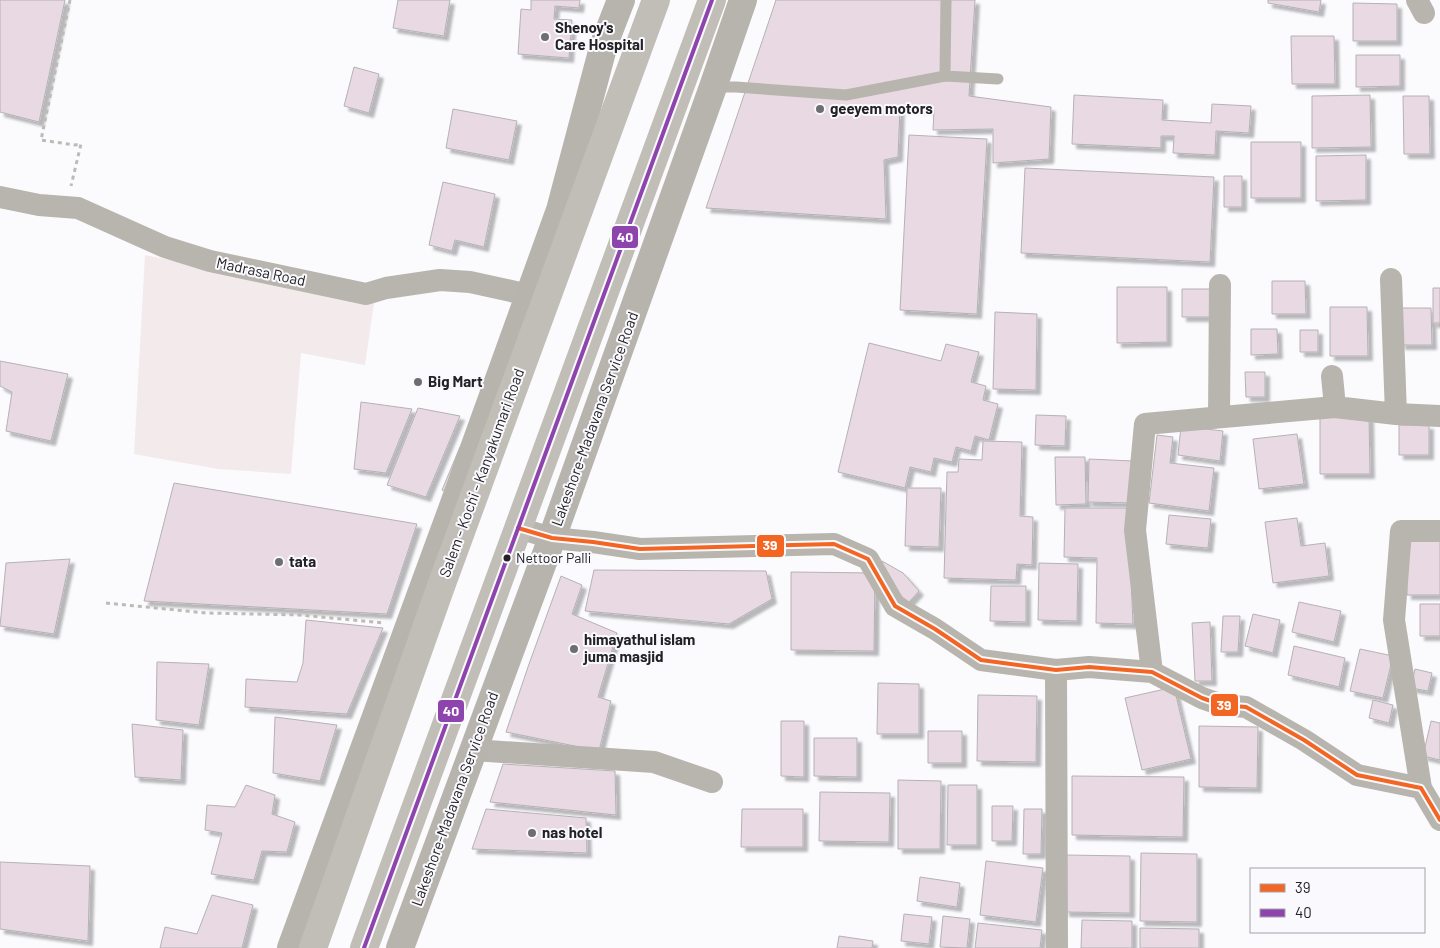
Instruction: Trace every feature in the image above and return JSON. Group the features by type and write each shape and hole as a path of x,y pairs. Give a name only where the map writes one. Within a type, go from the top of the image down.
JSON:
{"highway":[{"name":"Salem - Kochi - Kanyakumari Road","path":"313,948 444,579 656,0"},
{"path":"364,948 712,0"}],"street":[{"path":"291,948 560,210 604,44 621,0"},
{"name":"Lakeshore-Madavana Service Road","path":"400,948 552,538 743,0"},
{"name":"Madrasa Road","path":"0,197 78,208 165,247 210,261 366,294 386,288 440,280 470,282 529,295"},
{"path":"1391,279 1396,414"},
{"path":"1219,417 1220,285"},
{"path":"1332,376 1335,407"},
{"path":"1152,672 1135,530 1145,424 1335,407 1396,414 1440,416"},
{"path":"518,528 552,538 640,549 834,544 868,559 895,606 935,629 981,660 1056,670 1089,667 1152,672 1202,698 1222,705 1246,707 1304,740 1357,775 1421,788"},
{"path":"1440,531 1400,530 1394,620 1421,788 1440,820"},
{"path":"1056,670 1058,948"},
{"path":"473,750 654,762 712,782"}],"lane":[{"path":"945,76 946,0"},
{"path":"713,87 846,95 945,76 998,79"}],"path":[{"path":"63,207 72,182 81,144 74,146 41,140 70,0"},
{"path":"106,603 206,613 300,615 354,619 409,626"}],"shaded area":[{"path":"145,255 374,303 365,365 301,353 291,474 218,469 134,454"}],"building":[{"path":"0,0 65,0 39,122 0,112"},
{"path":"398,0 450,0 444,36 393,28"},
{"name":"Shenoy's Care Hospital","path":"531,0 580,0 579,8 555,6 554,19 572,20 569,58 518,54 521,9 531,10"},
{"name":"geeyem motors","path":"776,0 975,0 969,96 1051,107 1049,159 993,163 993,129 933,130 934,110 900,108 898,157 884,160 886,219 706,208"},
{"path":"1268,0 1321,0 1319,12 1268,3"},
{"path":"1353,3 1397,4 1397,41 1353,41"},
{"path":"1291,36 1334,36 1335,84 1292,84"},
{"path":"1356,55 1400,55 1400,86 1356,87"},
{"path":"354,67 379,74 369,113 344,106"},
{"path":"1074,95 1163,100 1162,120 1211,123 1212,104 1251,106 1249,133 1216,131 1215,155 1173,153 1174,136 1161,136 1161,148 1072,144"},
{"path":"1370,95 1371,147 1312,148 1312,96"},
{"path":"1403,96 1429,96 1430,154 1404,154"},
{"path":"453,109 517,121 509,160 446,148"},
{"path":"909,135 987,139 977,314 900,310"},
{"path":"1251,142 1301,142 1301,198 1251,198"},
{"path":"1366,155 1366,200 1316,201 1316,156"},
{"path":"1025,168 1214,177 1210,262 1021,253"},
{"path":"1224,176 1242,176 1242,207 1224,207"},
{"path":"443,182 495,194 484,247 455,240 452,251 429,245"},
{"path":"1272,281 1305,281 1306,314 1272,314"},
{"path":"1117,287 1167,287 1167,342 1117,343"},
{"path":"1433,288 1440,288 1440,323 1433,323"},
{"path":"1182,289 1210,289 1211,317 1182,317"},
{"path":"1330,307 1367,307 1368,356 1330,356"},
{"path":"1401,308 1431,308 1432,345 1401,345"},
{"path":"995,312 1037,314 1036,390 993,389"},
{"path":"1251,329 1277,329 1278,354 1251,355"},
{"path":"1300,330 1318,330 1318,352 1300,352"},
{"path":"869,343 941,361 946,344 979,352 971,382 986,386 983,400 998,404 989,440 975,436 971,451 956,447 952,462 934,458 931,472 910,467 905,488 838,472"},
{"path":"0,361 68,374 51,441 6,431 12,392 0,386"},
{"path":"1245,372 1265,372 1265,397 1246,397"},
{"path":"361,402 412,409 386,473 354,469"},
{"path":"418,408 460,416 426,497 387,485"},
{"path":"1036,415 1066,416 1065,446 1035,445"},
{"path":"1320,417 1369,417 1370,474 1320,474"},
{"path":"1399,425 1429,425 1429,455 1399,455"},
{"path":"1181,426 1223,431 1220,461 1178,455"},
{"path":"1297,434 1304,484 1259,489 1253,439"},
{"path":"1157,435 1173,437 1170,463 1214,468 1209,511 1149,503"},
{"path":"983,441 1022,442 1020,516 1033,517 1032,565 1017,564 1016,580 944,578 947,472 958,472 959,459 982,460"},
{"path":"460,447 449,493 442,490"},
{"path":"1055,457 1085,457 1086,504 1056,505"},
{"path":"1089,459 1133,461 1132,503 1088,502"},
{"name":"tata","path":"174,483 417,524 387,614 144,601"},
{"path":"907,488 941,488 939,547 905,546"},
{"path":"1065,508 1128,508 1133,624 1096,623 1097,558 1064,557"},
{"path":"1169,515 1211,519 1208,548 1166,544"},
{"path":"1297,518 1301,546 1325,543 1329,576 1273,583 1265,522"},
{"path":"1406,540 1440,540 1440,595 1407,595"},
{"path":"70,559 54,634 0,626 6,563"},
{"path":"882,561 903,573 919,591 909,602 885,584"},
{"path":"1039,563 1078,564 1077,621 1038,620"},
{"path":"594,570 766,571 772,599 729,624 585,611"},
{"path":"791,572 875,573 874,651 791,650"},
{"name":"himayathul islam juma masjid","path":"561,576 582,585 572,614 617,633 598,697 611,701 599,751 506,732"},
{"path":"991,586 1026,586 1026,622 990,621"},
{"path":"1299,602 1341,611 1334,642 1292,632"},
{"path":"1420,604 1440,604 1440,636 1420,636"},
{"path":"1253,614 1280,620 1273,653 1245,646"},
{"path":"1223,616 1240,616 1238,652 1221,652"},
{"path":"306,620 383,628 347,714 245,707 246,679 297,682 303,663"},
{"path":"1210,622 1212,681 1195,681 1192,623"},
{"path":"1294,646 1345,658 1339,687 1288,675"},
{"path":"1360,649 1393,656 1383,698 1350,691"},
{"path":"157,662 209,664 199,725 156,720"},
{"path":"1415,669 1432,673 1428,691 1411,688"},
{"path":"878,683 919,684 919,734 877,734"},
{"path":"1174,687 1191,759 1142,770 1125,698"},
{"path":"978,695 1037,696 1036,762 977,761"},
{"path":"1373,700 1393,705 1389,723 1369,718"},
{"path":"275,717 337,725 320,781 273,773"},
{"path":"781,721 804,721 804,777 781,776"},
{"path":"1431,721 1440,723 1440,760 1423,756"},
{"path":"132,724 183,730 181,780 135,777"},
{"path":"1199,726 1258,727 1257,788 1199,787"},
{"path":"928,731 962,731 962,763 928,763"},
{"path":"814,738 857,738 857,777 814,776"},
{"path":"503,764 615,771 616,815 490,802"},
{"path":"1072,776 1184,777 1183,837 1072,835"},
{"path":"898,780 941,781 940,849 898,849"},
{"path":"246,785 275,795 272,814 295,822 287,852 262,851 254,880 211,874 222,833 205,830 207,805 235,807"},
{"path":"948,785 977,785 977,845 947,845"},
{"path":"820,792 890,793 889,842 819,841"},
{"path":"992,806 1013,806 1012,841 992,841"},
{"name":"nas hotel","path":"486,809 586,818 587,853 472,849"},
{"path":"742,809 803,809 803,847 741,847"},
{"path":"1024,809 1042,809 1041,854 1023,854"},
{"path":"1141,853 1197,854 1197,922 1140,921"},
{"path":"1065,855 1130,856 1130,913 1065,912"},
{"path":"986,861 1043,868 1036,922 980,915"},
{"path":"0,862 90,866 88,941 0,929"},
{"path":"920,877 960,883 957,907 917,901"},
{"path":"212,895 253,905 242,948 160,948 165,927 197,934"},
{"path":"904,914 932,917 929,944 901,941"},
{"path":"943,916 970,919 967,948 940,947"},
{"path":"1082,920 1132,921 1132,948 1081,948"},
{"path":"978,923 1042,930 1040,948 975,948"},
{"path":"1140,928 1199,929 1199,948 1140,948"},
{"path":"839,936 873,941 872,948 837,948"}],"transit line":[{"name":"40","path":"364,948 712,0"},
{"name":"39","path":"518,528 552,538 640,549 834,544 868,559 895,606 935,629 981,660 1056,670 1089,667 1152,672 1202,698 1222,705 1246,707 1304,740 1357,775 1421,788 1440,820"}],"place":[{"name":"Shenoy's Care Hospital","path":"545,37"},
{"name":"geeyem motors","path":"820,109"},
{"name":"Big Mart","path":"418,382"},
{"name":"Nettoor Palli","path":"507,558"},
{"name":"tata","path":"279,562"},
{"name":"himayathul islam juma masjid","path":"574,649"},
{"name":"nas hotel","path":"532,833"}]}
